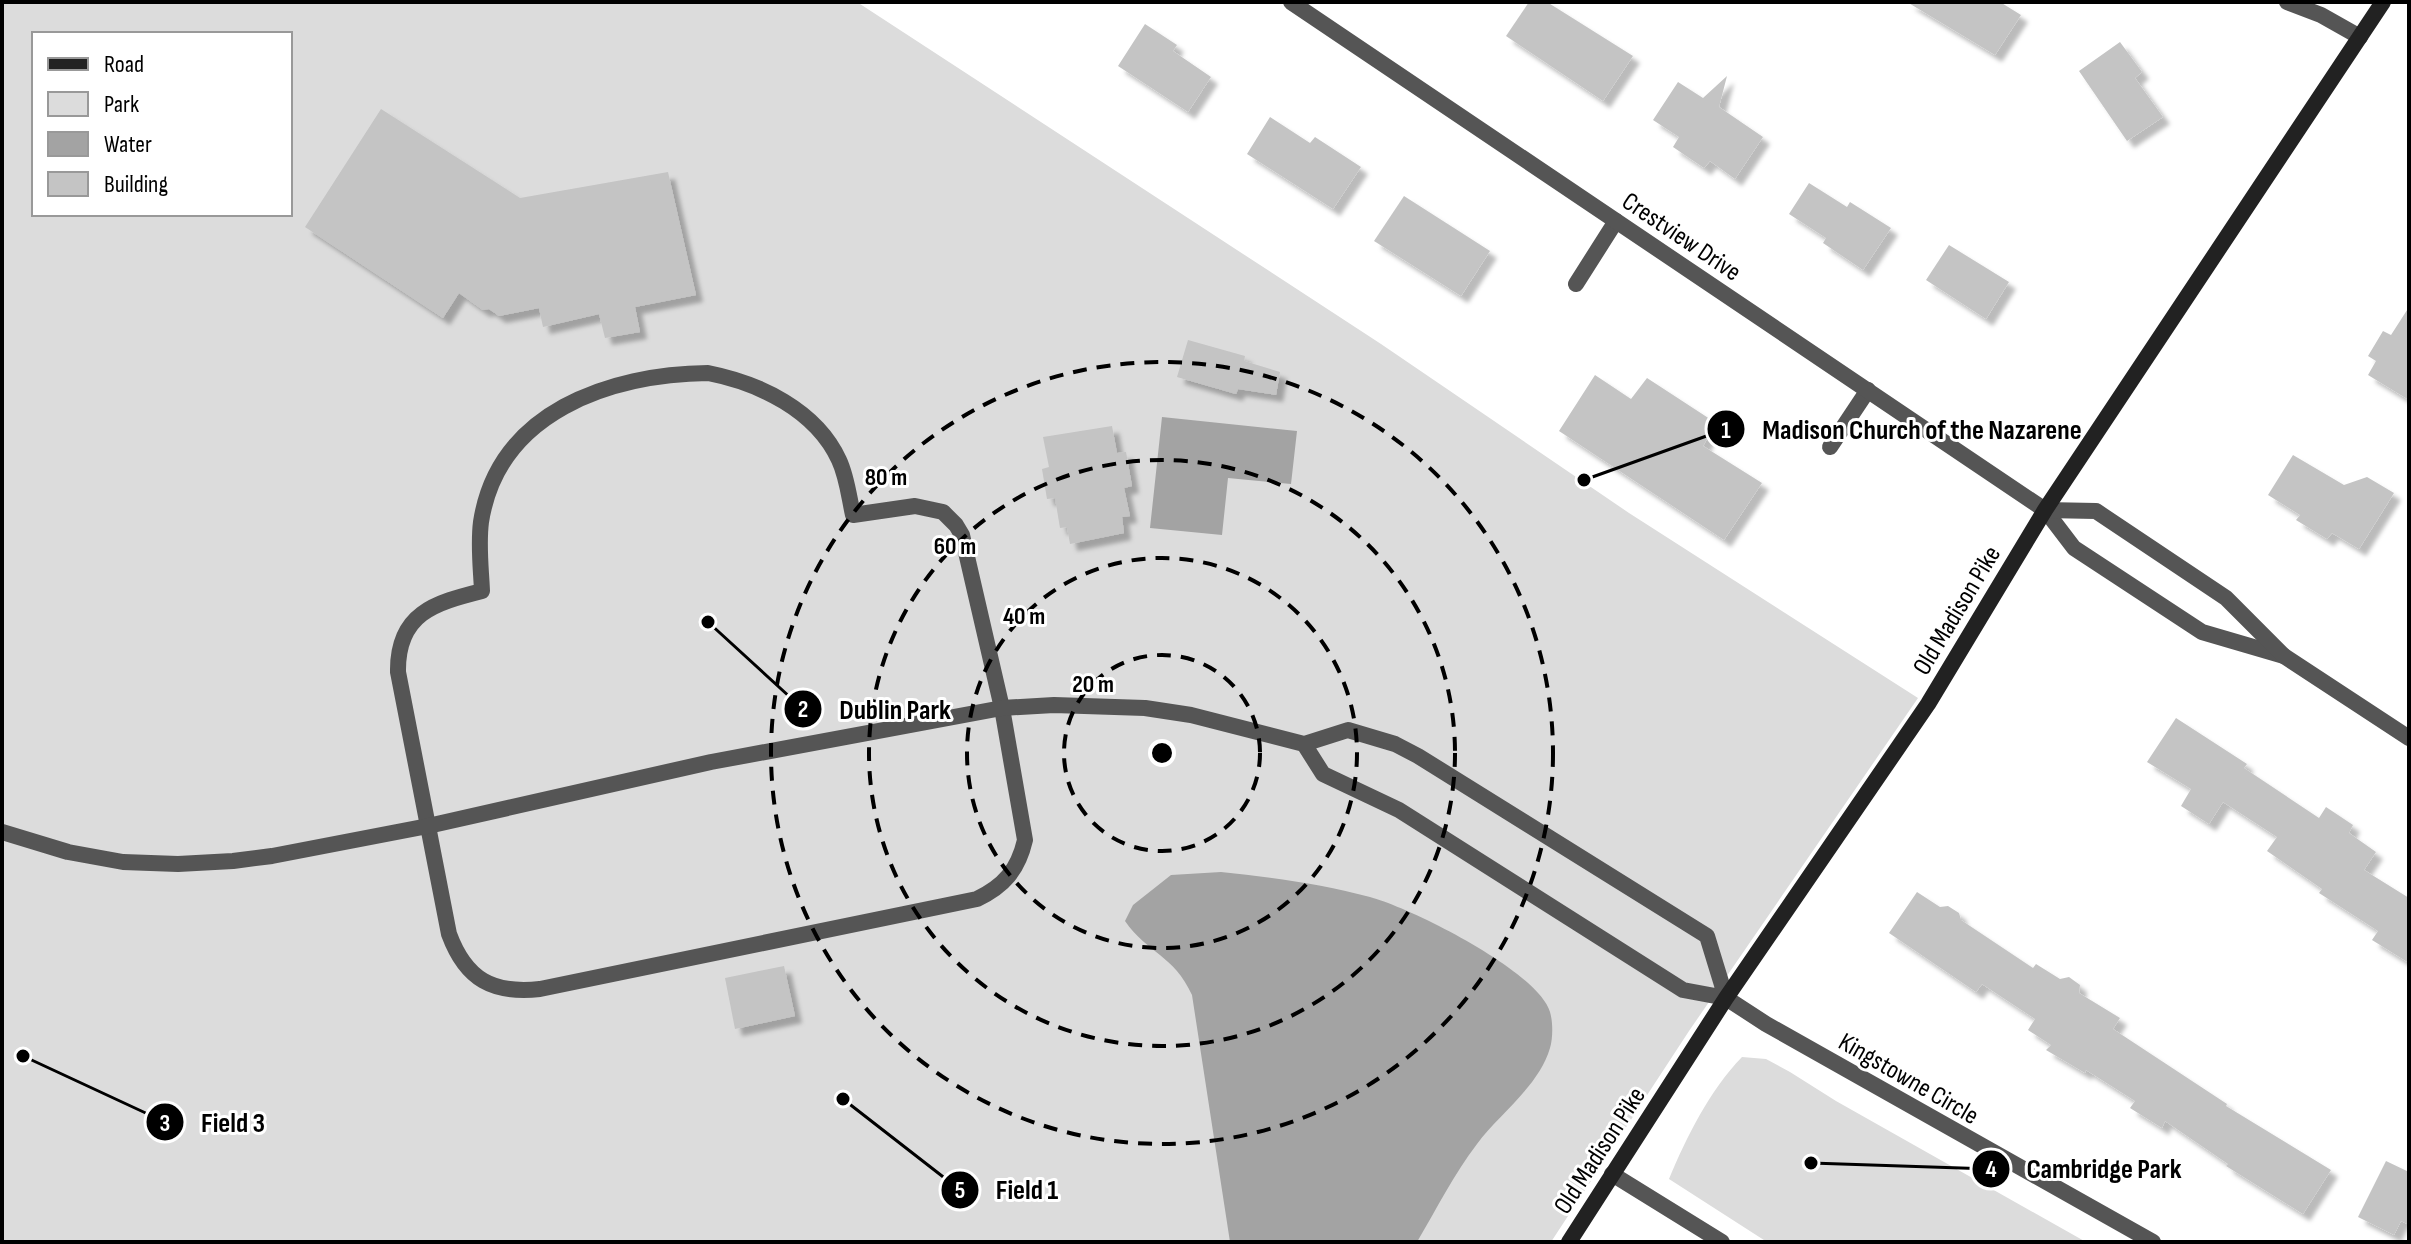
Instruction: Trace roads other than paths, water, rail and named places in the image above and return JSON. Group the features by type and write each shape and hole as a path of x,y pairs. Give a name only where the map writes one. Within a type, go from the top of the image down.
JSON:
{"main road":[{"name":"Old Madison Pike","path":"1569,1242 1726,998 1928,704 2045,510 2383,2"}],"street":[{"name":"Crestview Drive","path":"1291,2 2045,510 2074,548 2202,632 2284,656"},
{"path":"2287,2 2321,15 2360,37"},
{"path":"1576,284 1616,221"},
{"path":"708,373 729,377 767,392 787,403 817,428 839,459 853,515 915,506 943,512 950,518 968,550 1002,708 1025,840 1012,873 1002,884 977,899 540,989 502,989 489,985 466,968 454,947 398,672 398,658 407,633 430,606 482,591 479,543 483,511 496,476 514,447 544,419 595,391 664,374 708,373"},
{"path":"1830,447 1868,390"},
{"name":"Crestview Drive","path":"2045,510 2096,511 2226,598 2284,656 2409,738"},
{"path":"2,832 68,852 123,862 209,864 272,856 428,826 711,762 1002,708 1054,705 1145,708 1191,715 1304,744 1348,730 1395,744 1707,936 1726,998 1683,990 1399,810 1323,774 1304,744"},
{"name":"Kingstowne Circle","path":"1726,998 1766,1024 2153,1242"},
{"path":"1612,1174 1722,1242"}],"water":[{"path":"1162,417 1297,431 1291,484 1228,478 1222,535 1150,528"},
{"path":"1221,872 1333,888 1389,903 1442,927 1499,960 1541,996 1550,1012 1551,1044 1545,1062 1469,1156 1417,1242 1230,1242 1192,995 1169,962 1133,932 1125,921 1133,905 1171,875"}],"place":[{"name":"Madison Church of the Nazarene","path":"1584,480"},
{"name":"Dublin Park","path":"708,622"},
{"name":"Field 3","path":"23,1056"},
{"name":"Field 1","path":"843,1099"},
{"name":"Cambridge Park","path":"1811,1163"}]}
